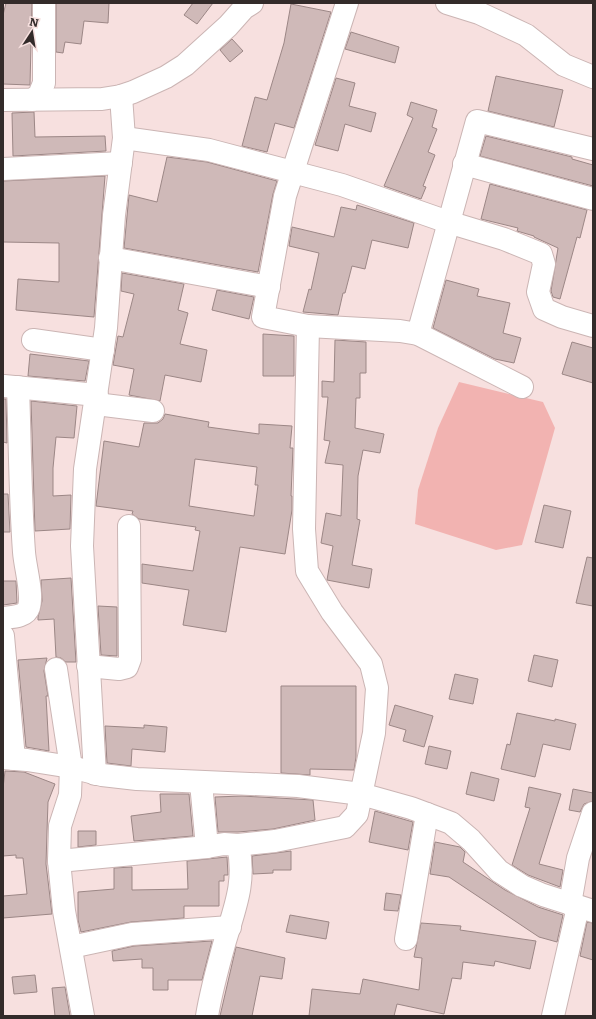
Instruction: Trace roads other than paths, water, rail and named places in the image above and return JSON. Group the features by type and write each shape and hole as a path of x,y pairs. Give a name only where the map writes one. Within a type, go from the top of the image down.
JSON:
{"street":[{"path":"32,100 38,95 44,82 44,3"},
{"path":"3,100 102,99 121,96 166,77 185,65 228,26 244,8 252,3"},
{"path":"347,3 294,173 285,196 263,316 308,326 400,331 418,334 522,387"},
{"path":"447,3 479,13 526,35 564,65 593,76"},
{"path":"95,774 82,546 85,469 103,350 110,258 124,138 121,96"},
{"path":"418,334 477,121 593,149"},
{"path":"124,138 209,150 342,185 448,222 504,238 541,254 544,264 538,292 544,309 562,317 593,326"},
{"path":"3,169 121,164"},
{"path":"464,164 593,199"},
{"path":"110,258 269,287"},
{"path":"59,861 207,847 224,844 238,845 275,841 345,827 357,814 374,733 377,688 371,664 332,612 307,571 304,530 308,326"},
{"path":"33,340 103,350"},
{"path":"3,618 18,616 25,613 29,608 30,600 24,556 10,386 152,411"},
{"path":"88,666 119,669 127,667 130,659 129,526"},
{"path":"3,636 9,759 71,767 95,774 201,783 298,786 361,794 427,814 451,823 471,840 499,871 522,886 543,895 580,907"},
{"path":"56,669 71,767 70,795 60,826 59,861 64,911 83,1016"},
{"path":"201,783 207,847"},
{"path":"553,1016 580,907 578,858 593,813"},
{"path":"406,939 427,814"},
{"path":"207,1016 210,996 239,899 240,886 238,845"},
{"path":"71,947 132,934 230,927"}]}
